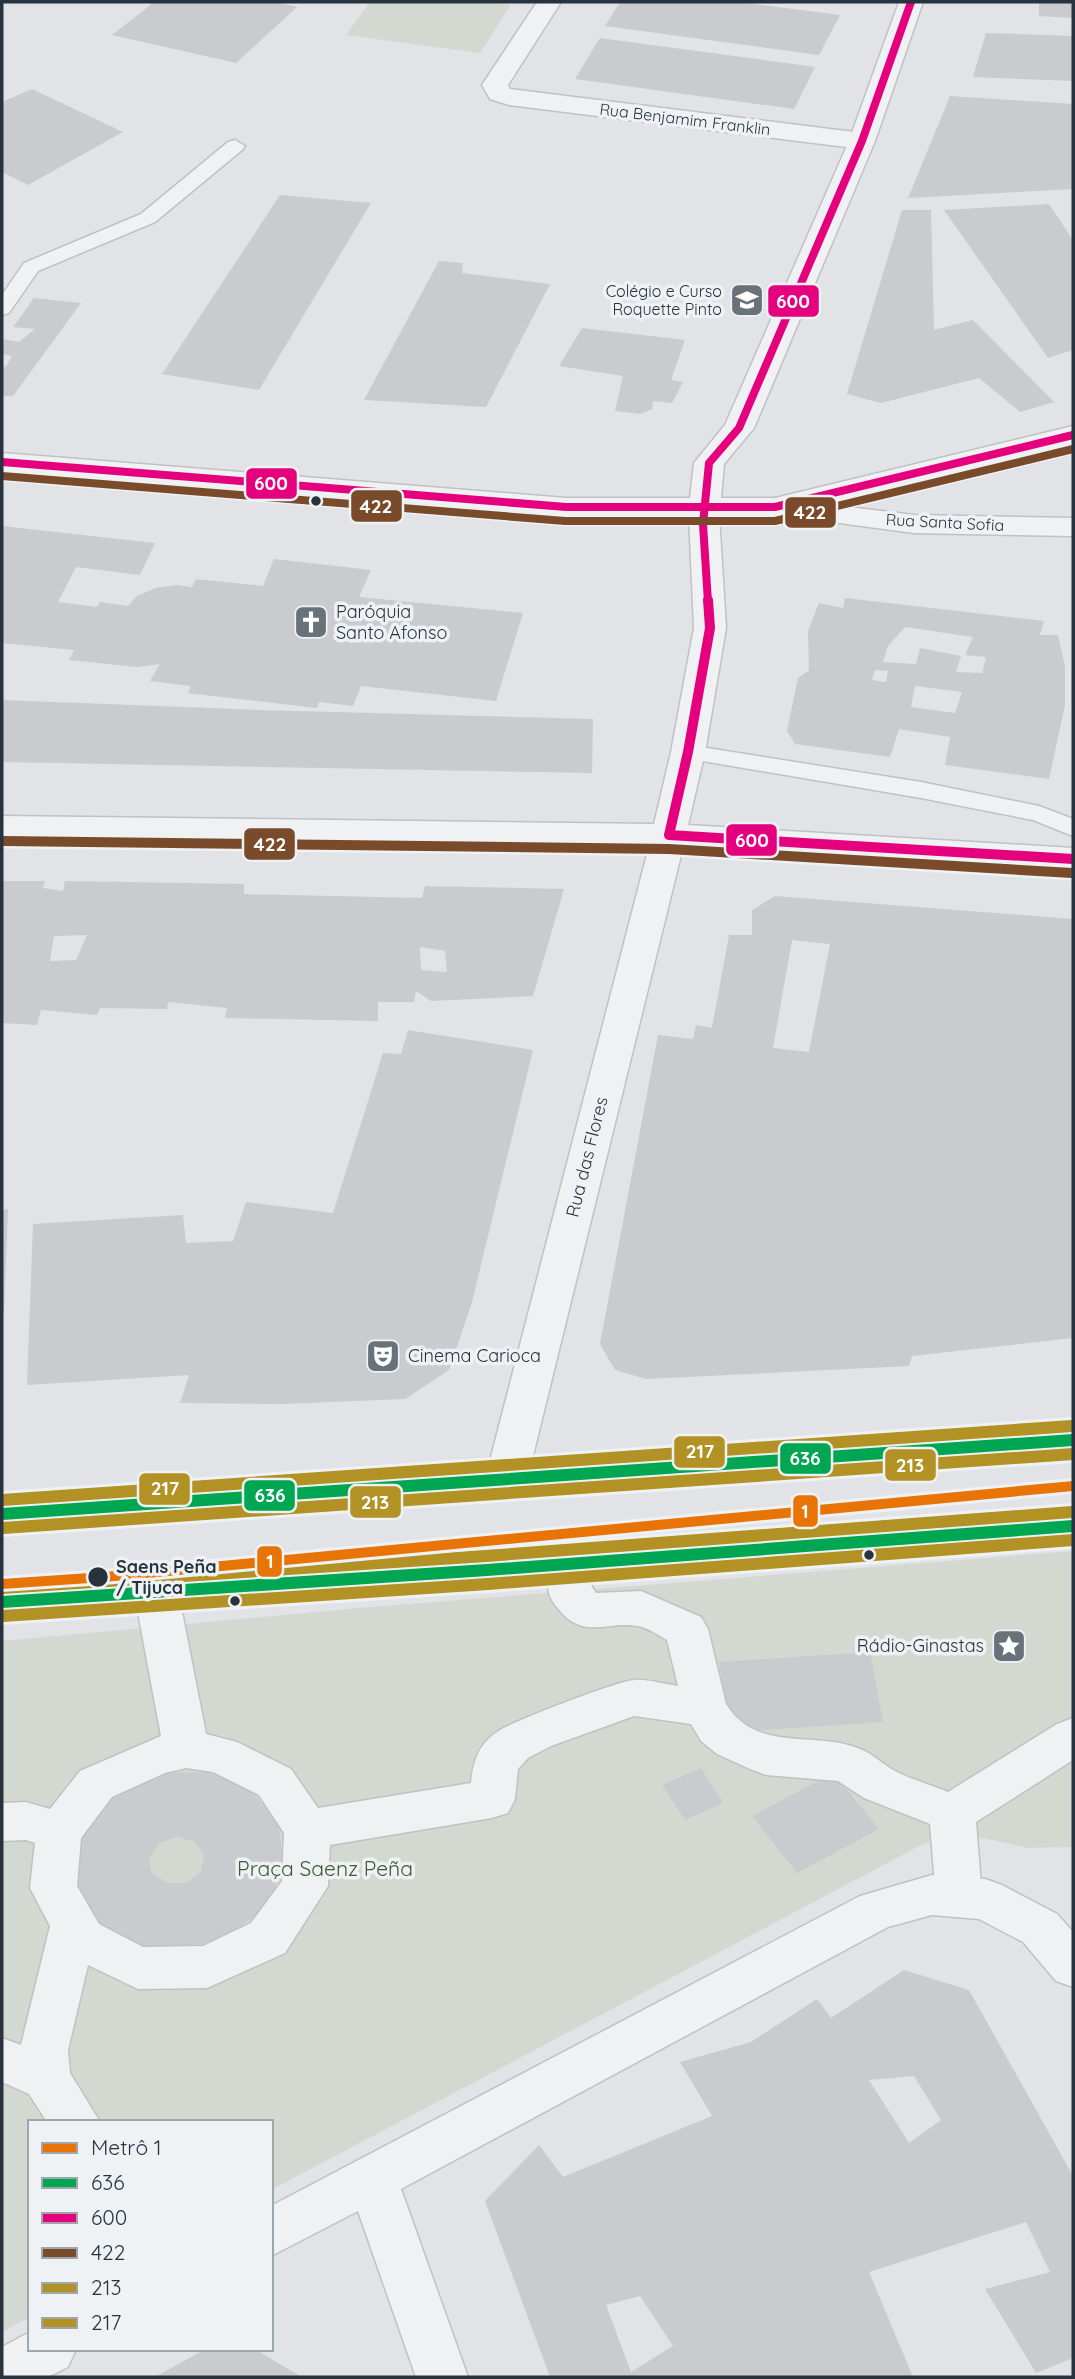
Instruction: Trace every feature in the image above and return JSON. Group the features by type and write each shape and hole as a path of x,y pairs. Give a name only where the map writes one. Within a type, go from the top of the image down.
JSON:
{"main road":[{"path":"2,1514 1073,1440"},
{"path":"2,1602 1073,1526"}],"street":[{"name":"Rua Benjamim Franklin","path":"549,2 495,85 499,93 509,97 862,141"},
{"name":"Rua das Flores","path":"506,1480 688,752 710,628 704,505 709,463 739,428 862,141 911,2"},
{"path":"2,462 566,507 775,507 1073,435"},
{"name":"Rua Santa Sofia","path":"775,507 914,524 1073,527"},
{"path":"2,827 668,835 1073,859"},
{"path":"566,1564 570,1593 584,1609 604,1611 641,1608 686,1629 705,1708 717,1728 725,1734 766,1756 847,1763 880,1785 952,1813"},
{"path":"156,1591 186,1749"},
{"path":"307,1829 492,1799 496,1762 512,1745 535,1733 633,1698 705,1708"},
{"path":"952,1813 1073,1737"},
{"path":"186,1749 221,1755 275,1782 307,1829 304,1886 268,1938 207,1967 138,1968 82,1940 53,1888 59,1832 96,1784 156,1756 186,1749"},
{"path":"952,1813 959,1897"},
{"path":"2,1822 26,1821 59,1832"},
{"path":"273,2231 877,1910 932,1895 985,1899 1040,1928 1073,1966"},
{"path":"74,1923 44,2050 46,2078 74,2120"},
{"path":"2,2060 46,2078"},
{"path":"372,2178 442,2377"},
{"path":"2,2374 46,2351"}],"lane":[{"path":"2,309 31,267 148,218 235,146"},
{"path":"688,752 921,790 1039,814 1073,828"}],"green space":[{"path":"370,2 483,2 511,5 480,53 346,35"},
{"name":"Praça Saenz Peña","path":"1073,1551 1073,1847 1028,1848 983,1838 954,1836 925,1843 273,2189 273,2120 28,2120 28,2318 2,2332 2,1641 359,1608"}],"building":[{"path":"154,2 276,2 297,7 236,63 112,35"},
{"path":"620,2 739,2 840,15 819,55 605,26"},
{"path":"1039,2 1073,2 1073,18 1039,16"},
{"path":"986,33 1073,36 1073,81 973,77"},
{"path":"600,38 815,67 794,109 575,79"},
{"path":"32,89 123,132 28,185 2,172 2,102"},
{"path":"950,96 1073,104 1073,189 908,198"},
{"path":"280,195 371,203 259,390 162,374"},
{"path":"1049,204 1073,240 1073,350 1048,358 944,210"},
{"path":"902,210 931,210 934,330 973,320 1054,402 1020,412 979,378 881,403 847,394"},
{"path":"439,261 463,263 462,273 550,284 486,407 364,400"},
{"path":"34,298 81,303 13,396 2,396 2,366 6,367 12,356 2,354 2,342 4,339 19,342 35,329 13,327"},
{"path":"582,328 685,340 671,380 683,382 672,403 653,401 652,409 641,414 615,411 623,376 559,366"},
{"path":"2,526 155,543 140,575 76,567 58,602 97,607 100,602 128,606 137,596 156,588 177,585 192,587 196,579 263,586 274,559 371,570 359,597 523,613 496,701 361,686 353,706 319,702 317,708 188,693 191,686 150,681 160,664 137,667 69,660 74,650 2,643"},
{"path":"845,598 1044,621 1040,635 1058,635 1065,666 1065,705 1049,779 945,765 950,737 899,729 890,757 795,744 787,731 798,678 809,670 808,631 819,603 843,608","holes":["905,627 973,637 965,655 986,657 982,673 956,672 961,656 920,648 916,664 883,662 888,646","875,670 888,671 886,682 872,680","915,686 962,692 955,713 911,707"]},
{"path":"2,700 593,719 592,773 2,762"},
{"path":"2,881 45,881 43,888 63,891 65,881 244,884 244,894 422,898 425,886 564,889 533,996 431,1001 416,991 414,1002 378,1002 378,1021 225,1018 227,1008 168,1002 167,1009 100,1008 97,1015 41,1010 37,1025 2,1023","holes":["87,935 76,960 50,961 54,936","420,947 445,951 447,972 421,970"]},
{"path":"775,896 1073,919 1073,1338 912,1356 909,1366 646,1379 615,1370 600,1344 658,1035 693,1039 696,1025 712,1028 729,935 752,935 752,910","holes":["792,940 830,944 809,1052 773,1048"]},
{"path":"408,1030 533,1050 472,1302 449,1370 405,1399 282,1404 180,1403 189,1375 27,1385 33,1224 183,1215 186,1243 233,1241 246,1202 333,1213 383,1053 401,1054"},
{"path":"8,1209 4,1313 2,1313 2,1210"},
{"path":"870,1652 883,1722 731,1732 719,1662"},
{"path":"701,1768 723,1803 685,1820 662,1785"},
{"path":"206,1772 250,1789 278,1823 284,1865 266,1907 226,1938 175,1951 125,1943 87,1914 71,1874 80,1830 110,1794 156,1773","holes":["177,1837 195,1842 204,1855 201,1871 186,1883 167,1883 152,1874 149,1858 159,1843"]},
{"path":"833,1773 879,1829 797,1873 752,1816"},
{"path":"904,1970 969,1990 1073,2176 1073,2358 1036,2373 985,2289 1050,2272 1026,2222 869,2272 913,2377 550,2377 485,2201 539,2145 563,2177 712,2116 680,2062 751,2042 817,1999 831,2018","holes":["914,2076 941,2120 909,2143 869,2080","640,2296 673,2346 631,2372 606,2305"]},
{"path":"202,2351 258,2351 302,2377 155,2377"}],"metro line":[{"name":"1","path":"2,1584 104,1577 1073,1486"}],"transit line":[{"name":"600","path":"911,2 862,141 739,428 709,463 703,524 710,628 688,752 669,835 1073,859"},
{"name":"600","path":"2,462 566,507 775,507 1073,435"},
{"name":"422","path":"2,476 565,521 775,521 1073,449"},
{"name":"422","path":"2,841 669,849 1072,873"},
{"name":"217","path":"2,1500 1072,1426"},
{"name":"636","path":"2,1514 1073,1440"},
{"name":"213","path":"3,1528 1073,1454"},
{"name":"217","path":"2,1588 486,1556 1072,1512"},
{"name":"636","path":"2,1602 487,1570 1073,1526"},
{"name":"213","path":"3,1616 488,1584 1073,1540"}],"place":[{"name":"Colégio e Curso Roquette Pinto","path":"747,300"},
{"name":"Paróquia Santo Afonso","path":"311,622"},
{"name":"Cinema Carioca","path":"383,1356"},
{"name":"Saens Peña / Tijuca","path":"98,1577"},
{"name":"Rádio-Ginastas","path":"1009,1646"}]}
